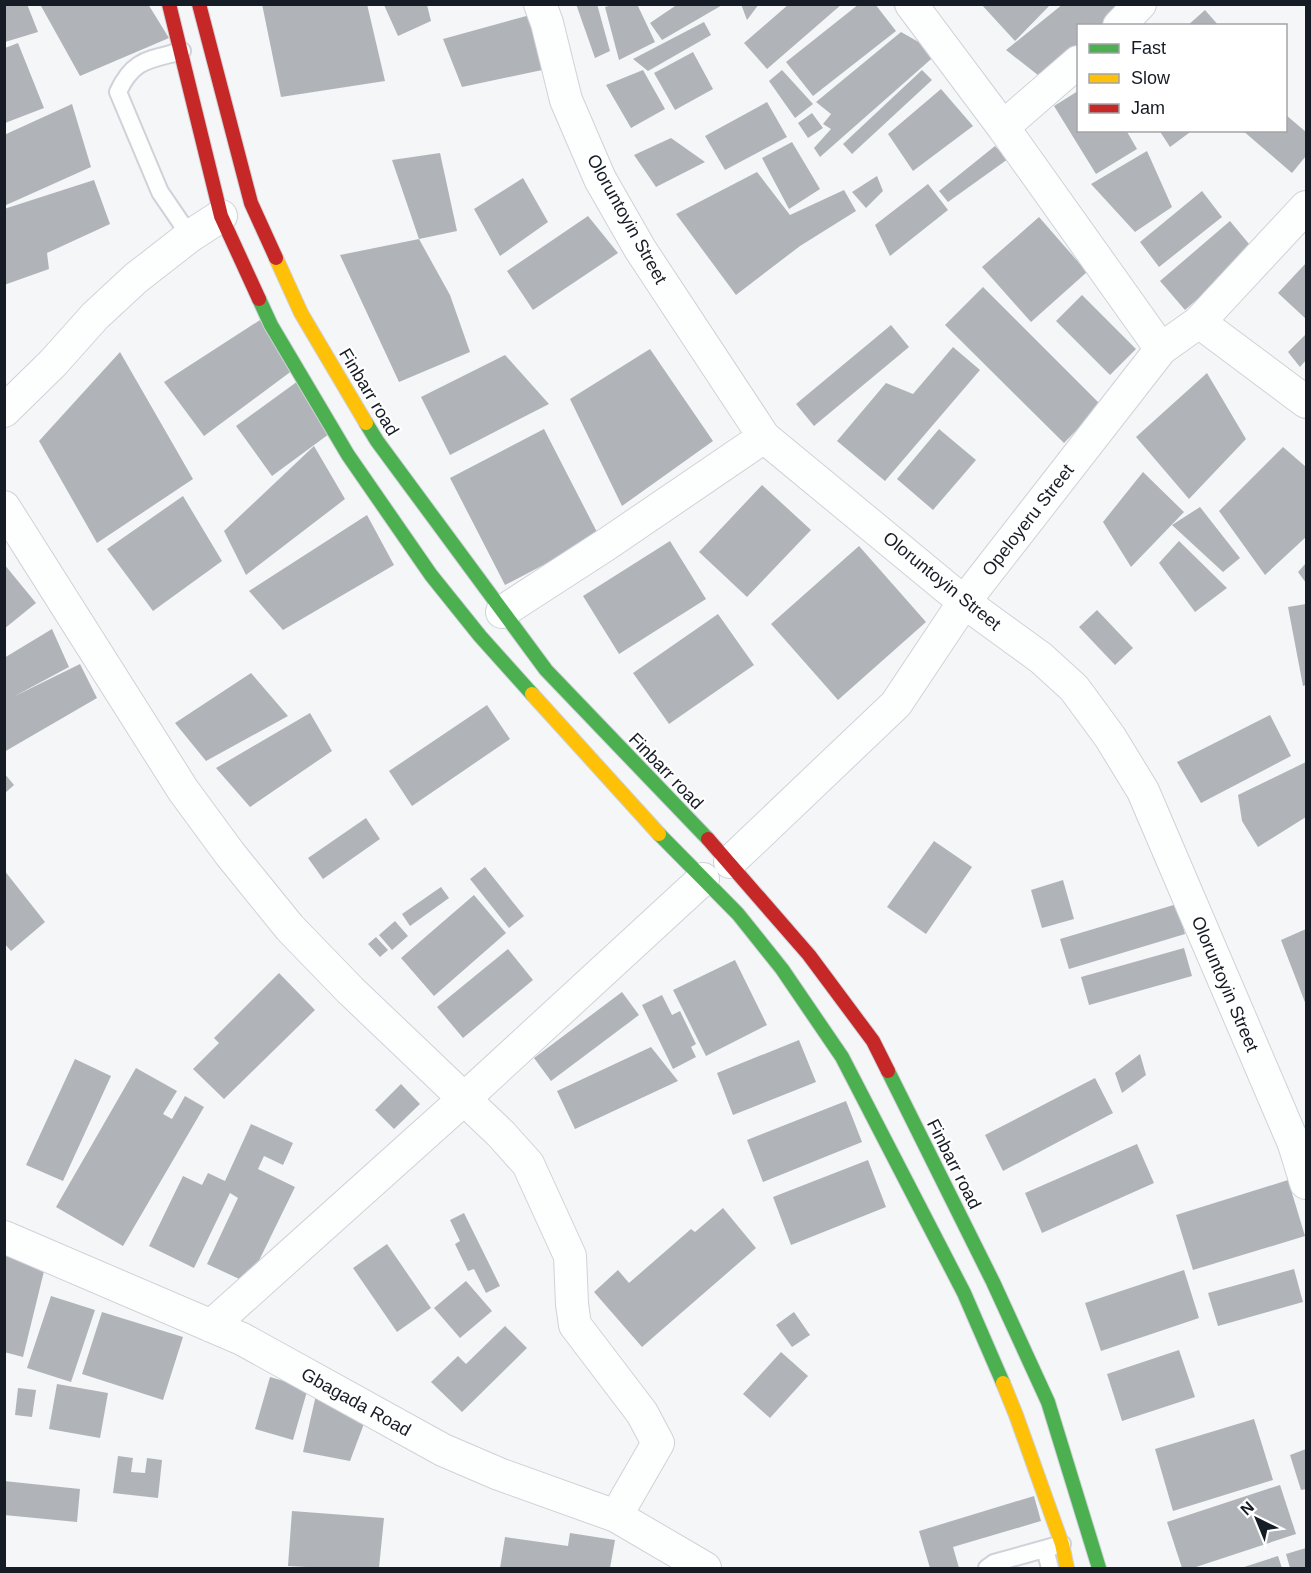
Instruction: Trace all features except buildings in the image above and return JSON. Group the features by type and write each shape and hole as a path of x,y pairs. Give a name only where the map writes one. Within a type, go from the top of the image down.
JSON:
{"main road":[{"name":"Finbarr road","path":"169,4 221,216 271,325 348,455 431,575 480,636 636,811 738,915 782,969 858,1049 1016,1415 1062,1544 1067,1569"},
{"name":"Finbarr road","path":"199,4 251,203 301,313 377,441 546,670 730,862 809,955 858,1049 993,1282 1048,1402 1100,1569"}],"street":[{"name":"Oloruntoyin Street","path":"540,4 566,100 600,179 640,249 764,437 964,602 1041,658 1074,688 1110,737 1143,791 1300,1141 1306,1183"},
{"path":"911,4 1003,127 1161,348"},
{"path":"1121,24 1140,4"},
{"path":"1003,127 1077,63"},
{"name":"Opeloyeru Street","path":"730,862 896,704 964,602 1161,348 1199,322 1306,207"},
{"path":"4,411 53,363 95,316 136,278 190,236 221,216"},
{"path":"1199,322 1306,402"},
{"path":"502,612 764,437"},
{"path":"4,507 183,790 230,854 290,928 350,990 501,1134 528,1164 570,1256 575,1325 642,1413 658,1443 616,1516"},
{"path":"211,1326 464,1099 703,879"},
{"name":"Gbagada Road","path":"4,1237 251,1345 443,1450 499,1474 616,1516 705,1569"}],"lane":[{"path":"182,51 141,62 126,75 118,92 160,192 190,236"},
{"path":"987,1569 994,1563 1062,1544"},
{"path":"1045,1549 1050,1569"}],"traffic: fast":[{"path":"259,299 271,325 348,455 431,575 480,636 532,694"},
{"path":"366,423 546,670 708,839"},
{"path":"659,834 738,914 782,969 842,1057 964,1293 1003,1383"},
{"path":"888,1071 993,1282 1048,1402 1099,1568"}],"traffic: slow":[{"path":"276,258 301,313 366,423"},
{"path":"532,694 659,834"},
{"path":"1003,1383 1062,1544 1067,1568"}],"traffic: jam":[{"path":"169,4 221,216 259,299"},
{"path":"199,4 251,203 276,258"},
{"path":"708,839 809,955 873,1041 888,1071"}]}
